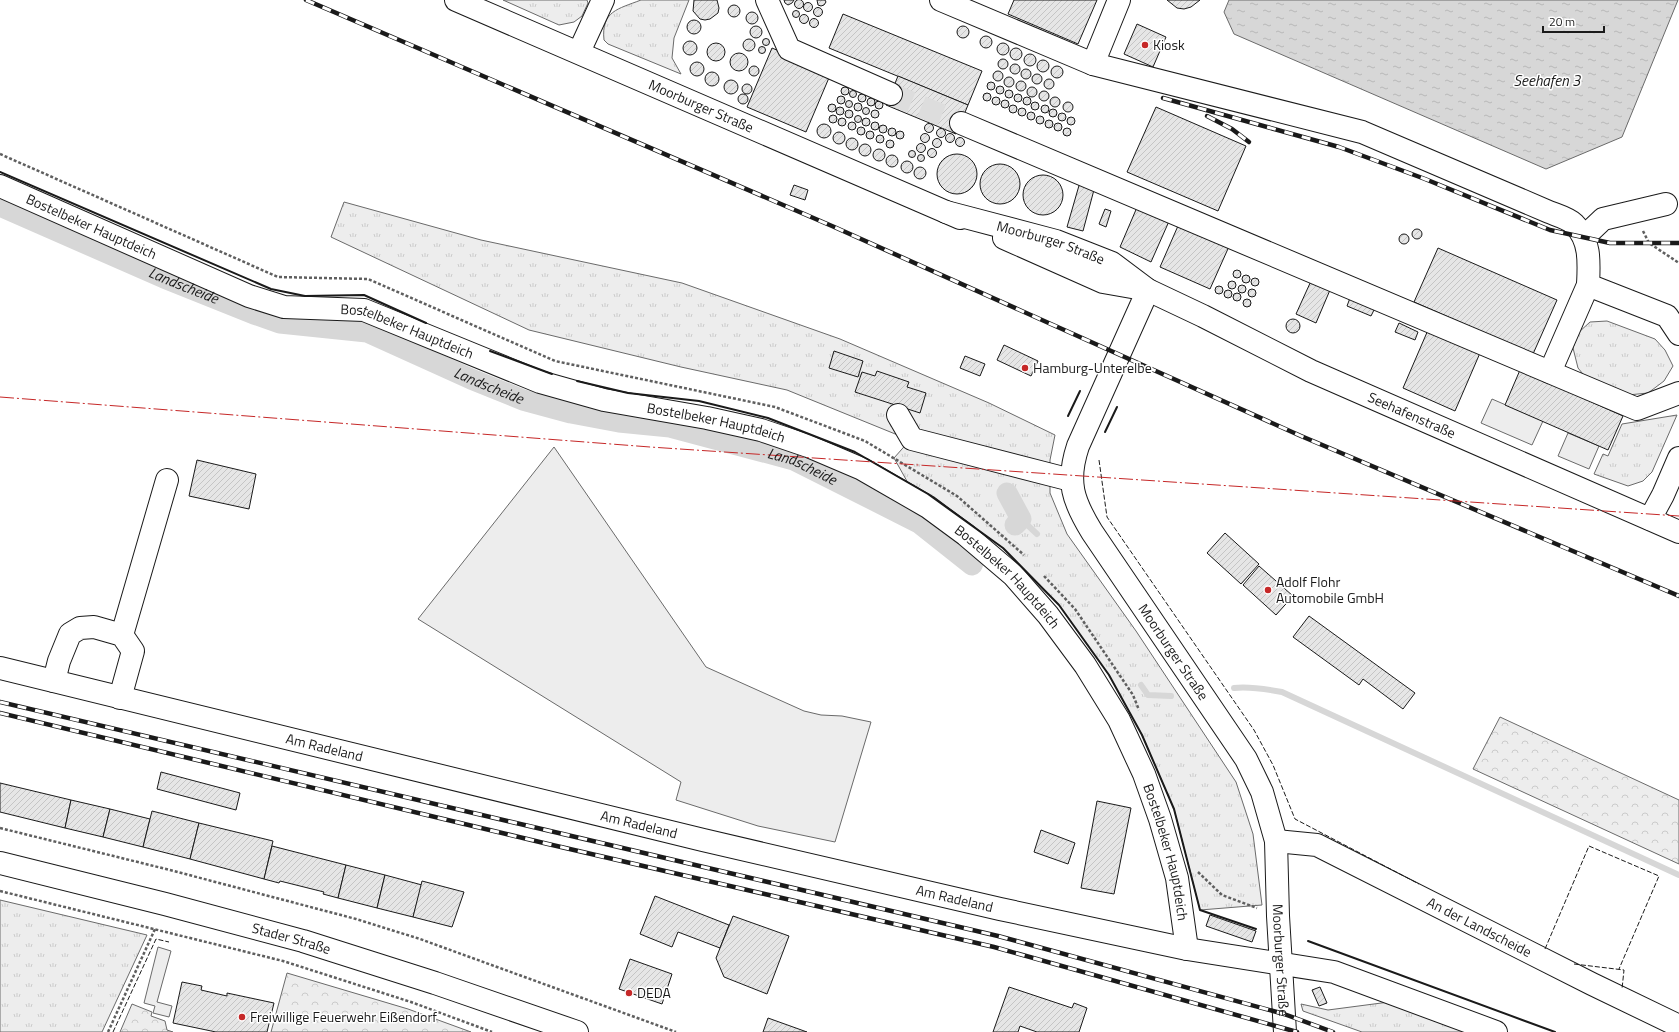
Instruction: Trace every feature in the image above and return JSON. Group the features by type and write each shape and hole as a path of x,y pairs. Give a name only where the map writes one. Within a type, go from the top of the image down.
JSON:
{"main road":[{"name":"Moorburger Straße","path":"456,0 579,52 1103,282 1148,290 1078,446 1073,462 1071,480 1076,503 1092,532 1246,759 1262,792 1276,841 1278,916 1285,1032"},
{"path":"579,52 603,0"},
{"path":"767,0 789,49 891,94"},
{"path":"942,0 1093,64 1362,132 1573,223 1584,237 1589,258 1588,285 1550,372"},
{"path":"1093,64 1119,0"},
{"path":"961,123 1637,409 1679,393"},
{"name":"Bostelbeker Hauptdeich","path":"0,186 249,296 284,307 364,310 540,382 604,400 707,418 761,430 808,446 862,469 928,507 966,535 1012,575 1048,615 1085,665 1119,720 1144,774 1160,819 1177,878 1187,949"},
{"path":"1584,237 1604,219 1666,204"},
{"path":"1588,285 1667,316 1679,334"},
{"name":"Seehafenstraße","path":"1148,290 1311,371 1679,532"},
{"path":"898,415 912,439 1071,480"},
{"path":"1650,519 1663,495 1679,458"},
{"path":"122,635 167,480"},
{"path":"54,681 59,661 70,634 80,628 94,627 122,635 134,651 120,698"},
{"name":"Am Radeland","path":"0,668 718,844 1000,910 1187,949 1282,963"},
{"name":"An der Landscheide","path":"1276,841 1317,844 1679,1026"},
{"name":"Stader Straße","path":"0,864 165,904 303,941 435,983 577,1032"},
{"path":"1282,963 1334,972 1496,1032"}],"path":[{"path":"0,154 278,276 368,279 555,361 775,407 865,440 957,496 1028,558"},
{"path":"1634,211 1649,243 1679,264"},
{"path":"1044,575 1076,609 1133,695 1142,716"},
{"path":"0,828 170,870 356,919 420,939 676,1032"},
{"path":"1195,865 1197,872 1222,895 1278,916"},
{"path":"0,891 283,961 411,1002 492,1032"},
{"path":"108,1032 155,929"}],"green space":[{"path":"503,0 587,0 588,3 582,16 574,22 559,25"},
{"path":"641,0 689,0 674,38 672,58 681,74 608,44 604,40 605,23 608,17 618,9"},
{"path":"344,202 481,240 682,283 840,339 989,403 1055,435 1050,460 1050,493 1067,534 1136,631 1236,782 1253,834 1262,905 1200,910 1174,809 1142,735 1109,675 1059,605 1003,548 928,494 908,483 894,458 910,440 787,390 681,367 529,330 331,237"},
{"path":"1607,321 1655,339 1665,350 1673,366 1664,381 1648,393 1628,395 1587,379 1578,368 1573,348 1578,333 1590,322"},
{"path":"1677,415 1652,472 1643,481 1628,486 1594,474 1603,454 1608,456 1622,424"},
{"path":"1500,717 1679,800 1679,864 1473,769"},
{"path":"0,900 147,935 102,1032 0,1032"},
{"path":"287,973 408,1009 471,1032 271,1032"},
{"path":"1389,1002 1469,1032 1362,1032 1303,1011 1301,1004 1328,1010"},
{"path":"132,1004 152,1012 151,1016 165,1021 167,1030 173,1032 120,1032"}],"shaded area":[{"path":"1492,399 1543,421 1532,445 1481,423"},
{"path":"1568,433 1599,446 1589,469 1558,456"},
{"path":"554,447 706,667 804,711 821,715 842,716 871,722 835,842 758,826 676,800 681,782 418,619"},
{"path":"158,947 171,951 157,1002 172,1006 169,1017 153,1013 155,1006 144,1003"}],"water":[{"name":"Seehafen 3","path":"1229,0 1678,0 1622,137 1546,169 1234,34 1224,12"}],"building":[{"path":"694,0 717,0 719,8 718,13 710,19 700,19 693,11"},
{"path":"784,0 794,0 788,5"},
{"path":"797,0 801,0 803,4 801,8 797,8 795,6 795,2"},
{"path":"817,0 825,0 826,2 821,6 818,5"},
{"path":"1014,0 1097,0 1078,44 1008,14"},
{"path":"1167,0 1200,0 1191,7 1184,9 1177,8"},
{"path":"806,3 810,3 812,7 810,11 806,11 804,9 804,5"},
{"path":"732,5 736,5 740,11 736,17 732,17 728,13 728,9"},
{"path":"816,8 820,8 822,12 820,16 816,16 814,14 814,10"},
{"path":"796,11 799,14 796,17 793,14"},
{"path":"750,12 754,12 758,18 754,24 750,24 746,20 746,16"},
{"path":"843,14 982,71 968,105 829,48"},
{"path":"802,15 806,15 808,19 806,23 802,23 800,21 800,17"},
{"path":"812,19 816,19 818,23 816,27 812,27 810,25 810,21"},
{"path":"691,20 697,20 701,24 701,30 697,34 691,34 687,30 687,24"},
{"name":"Kiosk","path":"1137,24 1166,37 1153,67 1124,54"},
{"path":"754,26 758,26 762,32 758,38 754,38 750,34 750,30"},
{"path":"961,26 965,26 969,32 965,38 961,38 957,34 957,30"},
{"path":"984,36 988,36 992,42 988,48 984,48 980,44 980,40"},
{"path":"747,39 751,39 755,45 751,51 747,51 743,47 743,43"},
{"path":"766,39 769,42 766,45 763,42"},
{"path":"687,41 693,41 697,45 697,51 693,55 687,55 683,51 683,45"},
{"path":"716,43 722,46 725,52 722,58 716,61 710,58 707,52 710,46"},
{"path":"1001,43 1005,43 1009,49 1005,55 1001,55 997,51 997,47"},
{"path":"762,47 765,50 762,53 759,50"},
{"path":"772,48 831,73 806,132 747,107"},
{"path":"1014,48 1018,48 1022,54 1018,60 1014,60 1010,56 1010,52"},
{"path":"739,53 745,56 748,62 745,68 739,71 733,68 730,62 733,56"},
{"path":"1028,54 1032,54 1036,60 1032,66 1028,66 1024,62 1024,58"},
{"path":"1001,59 1005,59 1008,64 1005,69 1001,69 998,66 998,62"},
{"path":"1041,60 1045,60 1049,66 1045,72 1041,72 1037,68 1037,64"},
{"path":"694,62 700,62 704,66 704,72 700,76 694,76 690,72 690,66"},
{"path":"1013,64 1017,64 1020,69 1017,74 1013,74 1010,71 1010,67"},
{"path":"752,66 756,66 758,67 758,75 752,76 749,73 749,69"},
{"path":"1055,66 1059,66 1063,72 1059,78 1055,78 1051,74 1051,70"},
{"path":"1024,69 1028,69 1031,74 1028,79 1024,79 1021,76 1021,72"},
{"path":"996,71 1000,71 1003,76 1000,81 996,81 993,78 993,74"},
{"path":"709,72 715,72 719,76 719,82 715,86 709,86 705,82 705,76"},
{"path":"1037,74 1042,79 1037,84 1032,79"},
{"path":"898,76 968,105 956,134 886,105"},
{"path":"1007,77 1011,77 1014,82 1011,87 1007,87 1004,84 1004,80"},
{"path":"1047,79 1051,79 1054,84 1051,89 1047,89 1044,86 1044,82"},
{"path":"728,80 734,80 738,84 738,90 734,94 728,94 724,90 724,84"},
{"path":"1021,81 1026,86 1021,91 1016,86"},
{"path":"991,82 994,83 994,89 991,90 988,89 987,86 988,83"},
{"path":"745,84 749,84 751,85 751,93 745,94 742,91 742,87"},
{"path":"1000,86 1003,87 1003,93 1000,94 997,93 996,90 997,87"},
{"path":"845,87 848,88 848,94 845,95 842,94 841,91 842,88"},
{"path":"1030,87 1034,87 1037,92 1034,97 1030,97 1027,94 1027,90"},
{"path":"853,90 856,91 856,97 853,98 850,97 849,94 850,91"},
{"path":"1009,90 1012,91 1012,97 1009,98 1006,97 1005,94 1006,91"},
{"path":"1042,91 1046,91 1049,96 1046,101 1042,101 1039,98 1039,94"},
{"path":"987,93 990,94 990,100 987,101 984,100 983,97 984,94"},
{"path":"741,94 745,94 747,95 747,103 741,104 738,101 738,97"},
{"path":"862,94 865,95 865,101 862,102 859,101 858,98 859,95"},
{"path":"1018,94 1021,95 1021,101 1018,102 1015,101 1014,98 1015,95"},
{"path":"841,96 844,97 844,103 841,104 838,103 837,100 838,97"},
{"path":"996,97 999,98 999,104 996,105 993,104 992,101 993,98"},
{"path":"1027,97 1030,98 1030,104 1027,105 1024,104 1023,101 1024,98"},
{"path":"1053,97 1057,97 1060,102 1057,107 1053,107 1050,104 1050,100"},
{"path":"871,98 874,99 874,105 871,106 868,105 867,102 868,99"},
{"path":"849,100 852,101 852,107 849,108 846,107 845,104 846,101"},
{"path":"1005,100 1008,101 1008,107 1005,108 1002,107 1001,104 1002,101"},
{"path":"879,101 882,102 882,108 879,109 876,108 875,105 876,102"},
{"path":"1035,102 1038,103 1038,109 1035,110 1032,109 1031,106 1032,103"},
{"path":"1066,102 1070,102 1073,107 1070,112 1066,112 1063,109 1063,105"},
{"path":"858,103 861,104 861,110 858,111 855,110 854,107 855,104"},
{"path":"832,104 835,105 835,111 832,112 829,111 828,108 829,105"},
{"path":"1013,105 1016,106 1016,112 1013,113 1010,112 1009,109 1010,106"},
{"path":"1045,105 1048,106 1048,112 1045,113 1042,112 1041,109 1042,106"},
{"path":"840,107 843,108 843,114 840,115 837,114 836,111 837,108"},
{"path":"866,107 869,108 869,114 866,115 863,114 862,111 863,108"},
{"path":"1156,107 1246,146 1218,211 1127,172"},
{"path":"1022,108 1025,109 1025,115 1022,116 1019,115 1018,112 1019,109"},
{"path":"1053,109 1056,110 1056,116 1053,117 1050,116 1049,113 1050,110"},
{"path":"849,110 852,111 852,117 849,118 846,117 845,114 846,111"},
{"path":"875,110 878,111 878,117 875,118 872,117 871,114 872,111"},
{"path":"1031,112 1034,113 1034,119 1031,120 1028,119 1027,116 1028,113"},
{"path":"1062,113 1065,114 1065,120 1062,121 1059,120 1058,117 1059,114"},
{"path":"831,115 835,115 837,119 835,123 831,123 829,121 829,117"},
{"path":"858,115 861,116 861,122 858,123 855,122 854,119 855,116"},
{"path":"1040,116 1043,117 1043,123 1040,124 1037,123 1036,120 1037,117"},
{"path":"1071,117 1074,118 1074,124 1071,125 1068,124 1067,121 1068,118"},
{"path":"840,118 844,118 846,122 844,126 840,126 838,124 838,120"},
{"path":"866,118 869,119 869,125 866,126 863,125 862,122 863,119"},
{"path":"1049,120 1052,121 1052,127 1049,128 1046,127 1045,124 1046,121"},
{"path":"850,122 854,122 856,126 854,130 850,130 848,128 848,124"},
{"path":"875,122 878,123 878,129 875,130 872,129 871,126 872,123"},
{"path":"929,123 934,128 929,133 924,128"},
{"path":"1058,123 1061,124 1061,130 1058,131 1055,130 1054,127 1055,124"},
{"path":"821,124 827,124 831,128 831,134 827,138 821,138 817,134 817,128"},
{"path":"883,125 886,126 886,132 883,133 880,132 879,129 880,126"},
{"path":"859,127 863,127 865,131 863,135 859,135 857,133 857,129"},
{"path":"890,128 894,128 896,132 894,136 890,136 888,134 888,130"},
{"path":"941,128 946,133 941,138 936,133"},
{"path":"1067,128 1070,129 1070,135 1067,136 1064,135 1063,132 1064,129"},
{"path":"868,131 872,131 874,135 872,139 868,139 866,137 866,133"},
{"path":"898,131 902,131 904,135 902,139 898,139 896,137 896,133"},
{"path":"837,132 841,132 845,138 841,144 837,144 833,140 833,136"},
{"path":"925,133 930,138 925,143 920,138"},
{"path":"950,133 955,138 950,143 945,138"},
{"path":"878,135 882,135 884,139 882,143 878,143 876,141 876,137"},
{"path":"960,137 965,142 960,147 955,142"},
{"path":"850,138 854,138 858,144 854,150 850,150 846,146 846,142"},
{"path":"937,138 942,143 937,148 932,143"},
{"path":"888,140 892,140 894,144 892,148 888,148 886,146 886,142"},
{"path":"921,143 926,148 921,153 916,148"},
{"path":"863,144 867,144 871,150 867,156 863,156 859,152 859,148"},
{"path":"932,148 937,153 932,158 927,153"},
{"path":"877,149 881,149 885,155 881,161 877,161 873,157 873,153"},
{"path":"912,150 915,151 915,157 912,158 909,157 908,154 909,151"},
{"path":"921,154 924,155 924,161 921,162 918,161 917,158 918,155"},
{"path":"961,154 968,157 974,163 977,174 976,182 968,191 961,194 953,194 946,191 938,182 937,170 940,163 949,155"},
{"path":"890,155 894,155 898,161 894,167 890,167 886,163 886,159"},
{"path":"905,161 909,161 913,167 909,173 905,173 901,169 901,165"},
{"path":"1004,164 1011,167 1017,173 1020,184 1019,192 1011,201 1004,204 996,204 989,201 981,192 980,180 983,173 992,165"},
{"path":"918,167 922,167 926,173 922,179 918,179 914,175 914,171"},
{"path":"1047,175 1054,178 1060,184 1063,195 1062,203 1054,212 1047,215 1039,215 1032,212 1024,203 1023,191 1026,184 1035,176"},
{"path":"1080,182 1095,186 1083,231 1067,227"},
{"path":"794,185 808,190 805,200 790,195"},
{"path":"1138,205 1170,219 1151,262 1120,247"},
{"path":"1105,209 1111,211 1106,227 1099,224"},
{"path":"1181,219 1231,242 1210,289 1160,267"},
{"path":"1417,229 1422,234 1417,239 1412,234"},
{"path":"1404,234 1409,239 1404,244 1399,239"},
{"path":"1438,248 1557,300 1533,354 1414,302"},
{"path":"1237,270 1240,271 1240,277 1237,278 1234,277 1233,274 1234,271"},
{"path":"1246,275 1249,276 1249,282 1246,283 1243,282 1242,279 1243,276"},
{"path":"1255,278 1258,279 1258,285 1255,286 1252,285 1251,282 1252,279"},
{"path":"1232,281 1235,282 1235,288 1232,289 1229,288 1228,285 1229,282"},
{"path":"1311,281 1330,290 1316,323 1296,314"},
{"path":"1242,285 1245,286 1245,292 1242,293 1239,292 1238,289 1239,286"},
{"path":"1219,286 1222,287 1222,293 1219,294 1216,293 1215,290 1216,287"},
{"path":"1252,289 1255,290 1255,296 1252,297 1249,296 1248,293 1249,290"},
{"path":"1228,290 1231,291 1231,297 1228,298 1225,297 1224,294 1225,291"},
{"path":"1237,293 1240,294 1240,300 1237,301 1234,300 1233,297 1234,294"},
{"path":"1350,298 1375,308 1371,316 1347,306"},
{"path":"1247,299 1250,300 1250,306 1247,307 1244,306 1243,303 1244,300"},
{"path":"1293,319 1298,321 1300,326 1298,331 1293,333 1288,331 1286,326 1288,321"},
{"path":"1399,323 1418,332 1415,340 1395,332"},
{"path":"1428,330 1480,353 1455,411 1403,388"},
{"name":"Hamburg-Unterelbe","path":"1004,345 1038,361 1031,376 997,360"},
{"path":"834,351 863,361 858,377 829,368"},
{"path":"965,356 985,364 980,376 960,368"},
{"path":"1520,370 1623,416 1608,450 1505,405"},
{"path":"877,371 909,382 907,387 926,393 920,413 855,392 862,372 875,376"},
{"path":"197,460 256,474 249,509 189,496"},
{"path":"1225,533 1259,564 1241,584 1207,553"},
{"name":"Adolf Flohr Automobile GmbH","path":"1259,566 1293,596 1276,615 1243,585"},
{"path":"1309,616 1415,693 1403,709 1363,679 1359,685 1293,637"},
{"path":"161,772 240,793 236,810 157,789"},
{"path":"0,783 71,800 65,828 0,812"},
{"path":"71,800 110,809 103,837 65,828"},
{"path":"1097,801 1131,808 1114,894 1081,888"},
{"path":"110,809 150,819 143,847 103,837"},
{"path":"152,811 199,823 190,859 143,847"},
{"path":"199,823 273,841 264,879 190,859"},
{"path":"1041,830 1075,843 1068,864 1034,852"},
{"path":"272,846 346,865 338,898 323,894 324,892 280,881 279,883 264,879"},
{"path":"346,865 385,875 377,908 338,898"},
{"path":"385,875 422,885 413,917 377,908"},
{"path":"422,881 464,892 452,927 413,917"},
{"path":"655,896 729,925 720,948 678,932 672,947 640,934"},
{"path":"1210,915 1256,931 1252,942 1206,926"},
{"path":"733,916 789,936 767,994 724,977 716,958"},
{"path":"630,959 672,974 662,1004 619,989"},
{"path":"182,982 202,986 201,990 227,996 227,993 274,1003 267,1032 216,1032 173,1023"},
{"path":"1009,987 1072,1008 1074,1003 1087,1008 1079,1032 1037,1032 1020,1026 1018,1032 993,1032"},
{"path":"1320,987 1327,1003 1319,1006 1312,990"},
{"path":"768,1018 807,1032 763,1032"}],"waterway":[{"name":"Landscheide","path":"0,206 164,278 280,323 367,332 471,379 523,400 571,413 619,422 670,427 794,460 919,523 972,565 973,563"},
{"name":"Landscheide","path":"1007,493 1021,519 1015,525"},
{"path":"1021,519 1037,534"},
{"path":"1141,685 1148,695 1171,696"},
{"path":"1234,688 1240,687 1282,692 1679,875"}],"tunnel":[{"path":"891,94 961,123"}],"railway":[{"path":"306,0 832,226 1301,436 1679,596"},
{"path":"1163,98 1339,147 1425,179 1550,230 1610,243 1679,243"},
{"path":"1207,116 1232,129 1249,142"},
{"path":"0,702 998,936 1284,1014 1333,1032"},
{"path":"0,713 548,844 994,947 1297,1032"}],"fence":[{"path":"1099,460 1107,517 1254,730 1273,765 1295,819 1419,884"},
{"path":"1545,949 1589,846 1659,876 1619,969"},
{"path":"113,1032 156,939 169,942"},
{"path":"1574,964 1624,970 1622,989"}],"wall":[{"path":"0,172 271,289 305,296 364,295 426,323"},
{"path":"490,351 552,374"},
{"path":"577,381 628,393 699,401 768,418 855,452 928,494 1003,548 1059,605 1109,675 1142,735 1174,809 1200,910 1256,929"},
{"path":"1068,416 1080,391"},
{"path":"1105,432 1117,407"},
{"path":"1308,941 1555,1032"}],"power":[{"path":"0,397 650,447 1679,516"}],"place":[{"name":"Kiosk","path":"1145,45"},
{"name":"Hamburg-Unterelbe","path":"1025,368"},
{"name":"Adolf Flohr Automobile GmbH","path":"1268,590"},
{"name":"DEDA","path":"629,993"},
{"name":"Freiwillige Feuerwehr Eißendorf","path":"242,1017"}]}
